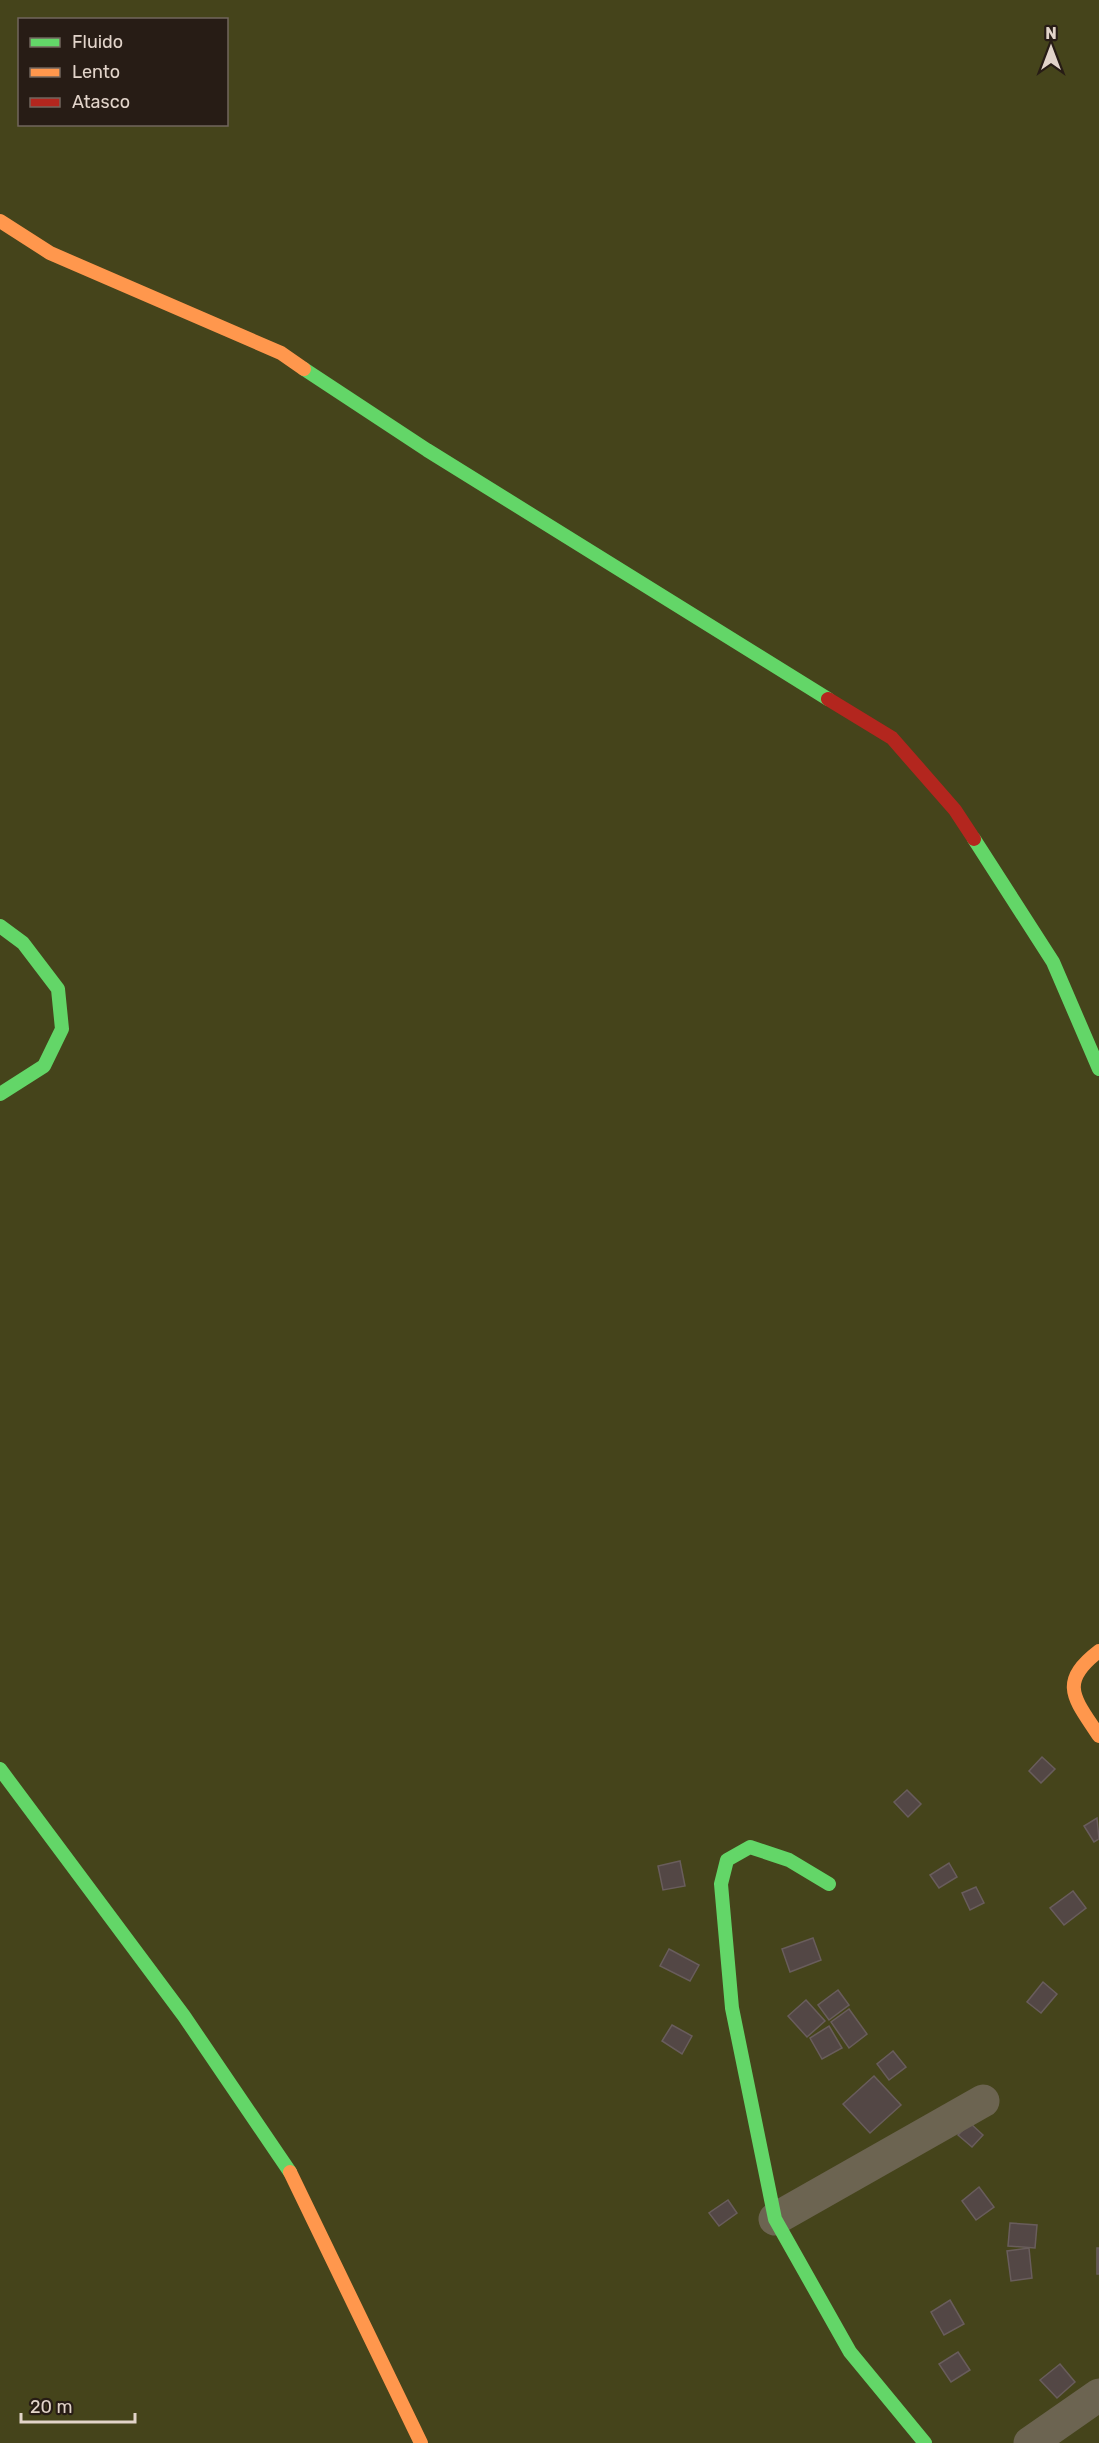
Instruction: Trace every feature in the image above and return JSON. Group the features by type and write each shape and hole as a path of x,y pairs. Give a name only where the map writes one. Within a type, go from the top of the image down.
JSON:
{"street":[{"path":"0,221 4,226 50,253 281,353 427,450 892,738 955,810 1053,962 1099,1069"},
{"path":"0,926 23,944 58,989 62,1029 44,1066 0,1094"},
{"path":"1099,1651 1078,1667 1073,1682 1078,1702 1099,1736"},
{"path":"0,1769 184,2016 285,2162 422,2443"},
{"path":"829,1884 789,1860 750,1847 727,1860 721,1884 732,2008 775,2219 850,2352 925,2443"},
{"path":"775,2219 983,2101"},
{"path":"1030,2443 1099,2395"}],"shaded area":[{"path":"0,0 1099,0 1099,2443 0,2443"}],"building":[{"path":"1042,1757 1055,1769 1041,1783 1029,1771"},
{"path":"907,1790 921,1804 908,1817 894,1802"},
{"path":"1097,1818 1099,1839 1094,1842 1084,1826"},
{"path":"680,1861 685,1886 663,1890 658,1866"},
{"path":"949,1863 957,1877 939,1888 930,1875"},
{"path":"976,1887 984,1903 970,1910 962,1893"},
{"path":"1073,1891 1086,1908 1064,1925 1050,1908"},
{"path":"813,1938 821,1960 790,1972 782,1949"},
{"path":"669,1949 699,1965 690,1981 660,1966"},
{"path":"1043,1982 1057,1994 1041,2013 1027,2002"},
{"path":"838,1990 849,2005 829,2020 818,2005"},
{"path":"806,2000 825,2021 807,2037 788,2016"},
{"path":"849,2009 867,2034 849,2048 831,2022"},
{"path":"672,2025 692,2036 682,2054 662,2041"},
{"path":"829,2026 842,2048 822,2059 810,2038"},
{"path":"893,2051 906,2067 889,2080 877,2064"},
{"path":"874,2076 901,2105 870,2133 843,2104"},
{"path":"970,2123 983,2135 972,2147 958,2135"},
{"path":"979,2187 994,2207 976,2220 962,2201"},
{"path":"728,2200 737,2213 719,2226 709,2213"},
{"path":"1010,2223 1037,2225 1035,2248 1008,2246"},
{"path":"1029,2248 1032,2278 1011,2281 1007,2251"},
{"path":"1097,2248 1099,2248 1099,2274 1097,2274"},
{"path":"950,2300 964,2324 944,2335 931,2312"},
{"path":"958,2352 970,2370 951,2382 939,2364"},
{"path":"1060,2364 1075,2382 1057,2398 1040,2380"}],"traffic: fast":[{"path":"304,369 427,450 828,699"},
{"path":"974,839 1053,962 1099,1069"},
{"path":"0,926 23,943 58,989 62,1029 44,1066 0,1094"},
{"path":"0,1769 184,2016 290,2172"},
{"path":"829,1884 789,1860 750,1847 727,1860 721,1884 732,2008 775,2219 850,2352 925,2443"}],"traffic: slow":[{"path":"0,221 50,253 281,353 304,369"},
{"path":"1099,1651 1086,1662 1074,1682 1077,1701 1099,1736"},
{"path":"290,2172 421,2443"}],"traffic: jam":[{"path":"828,699 892,738 955,810 974,839"}]}
